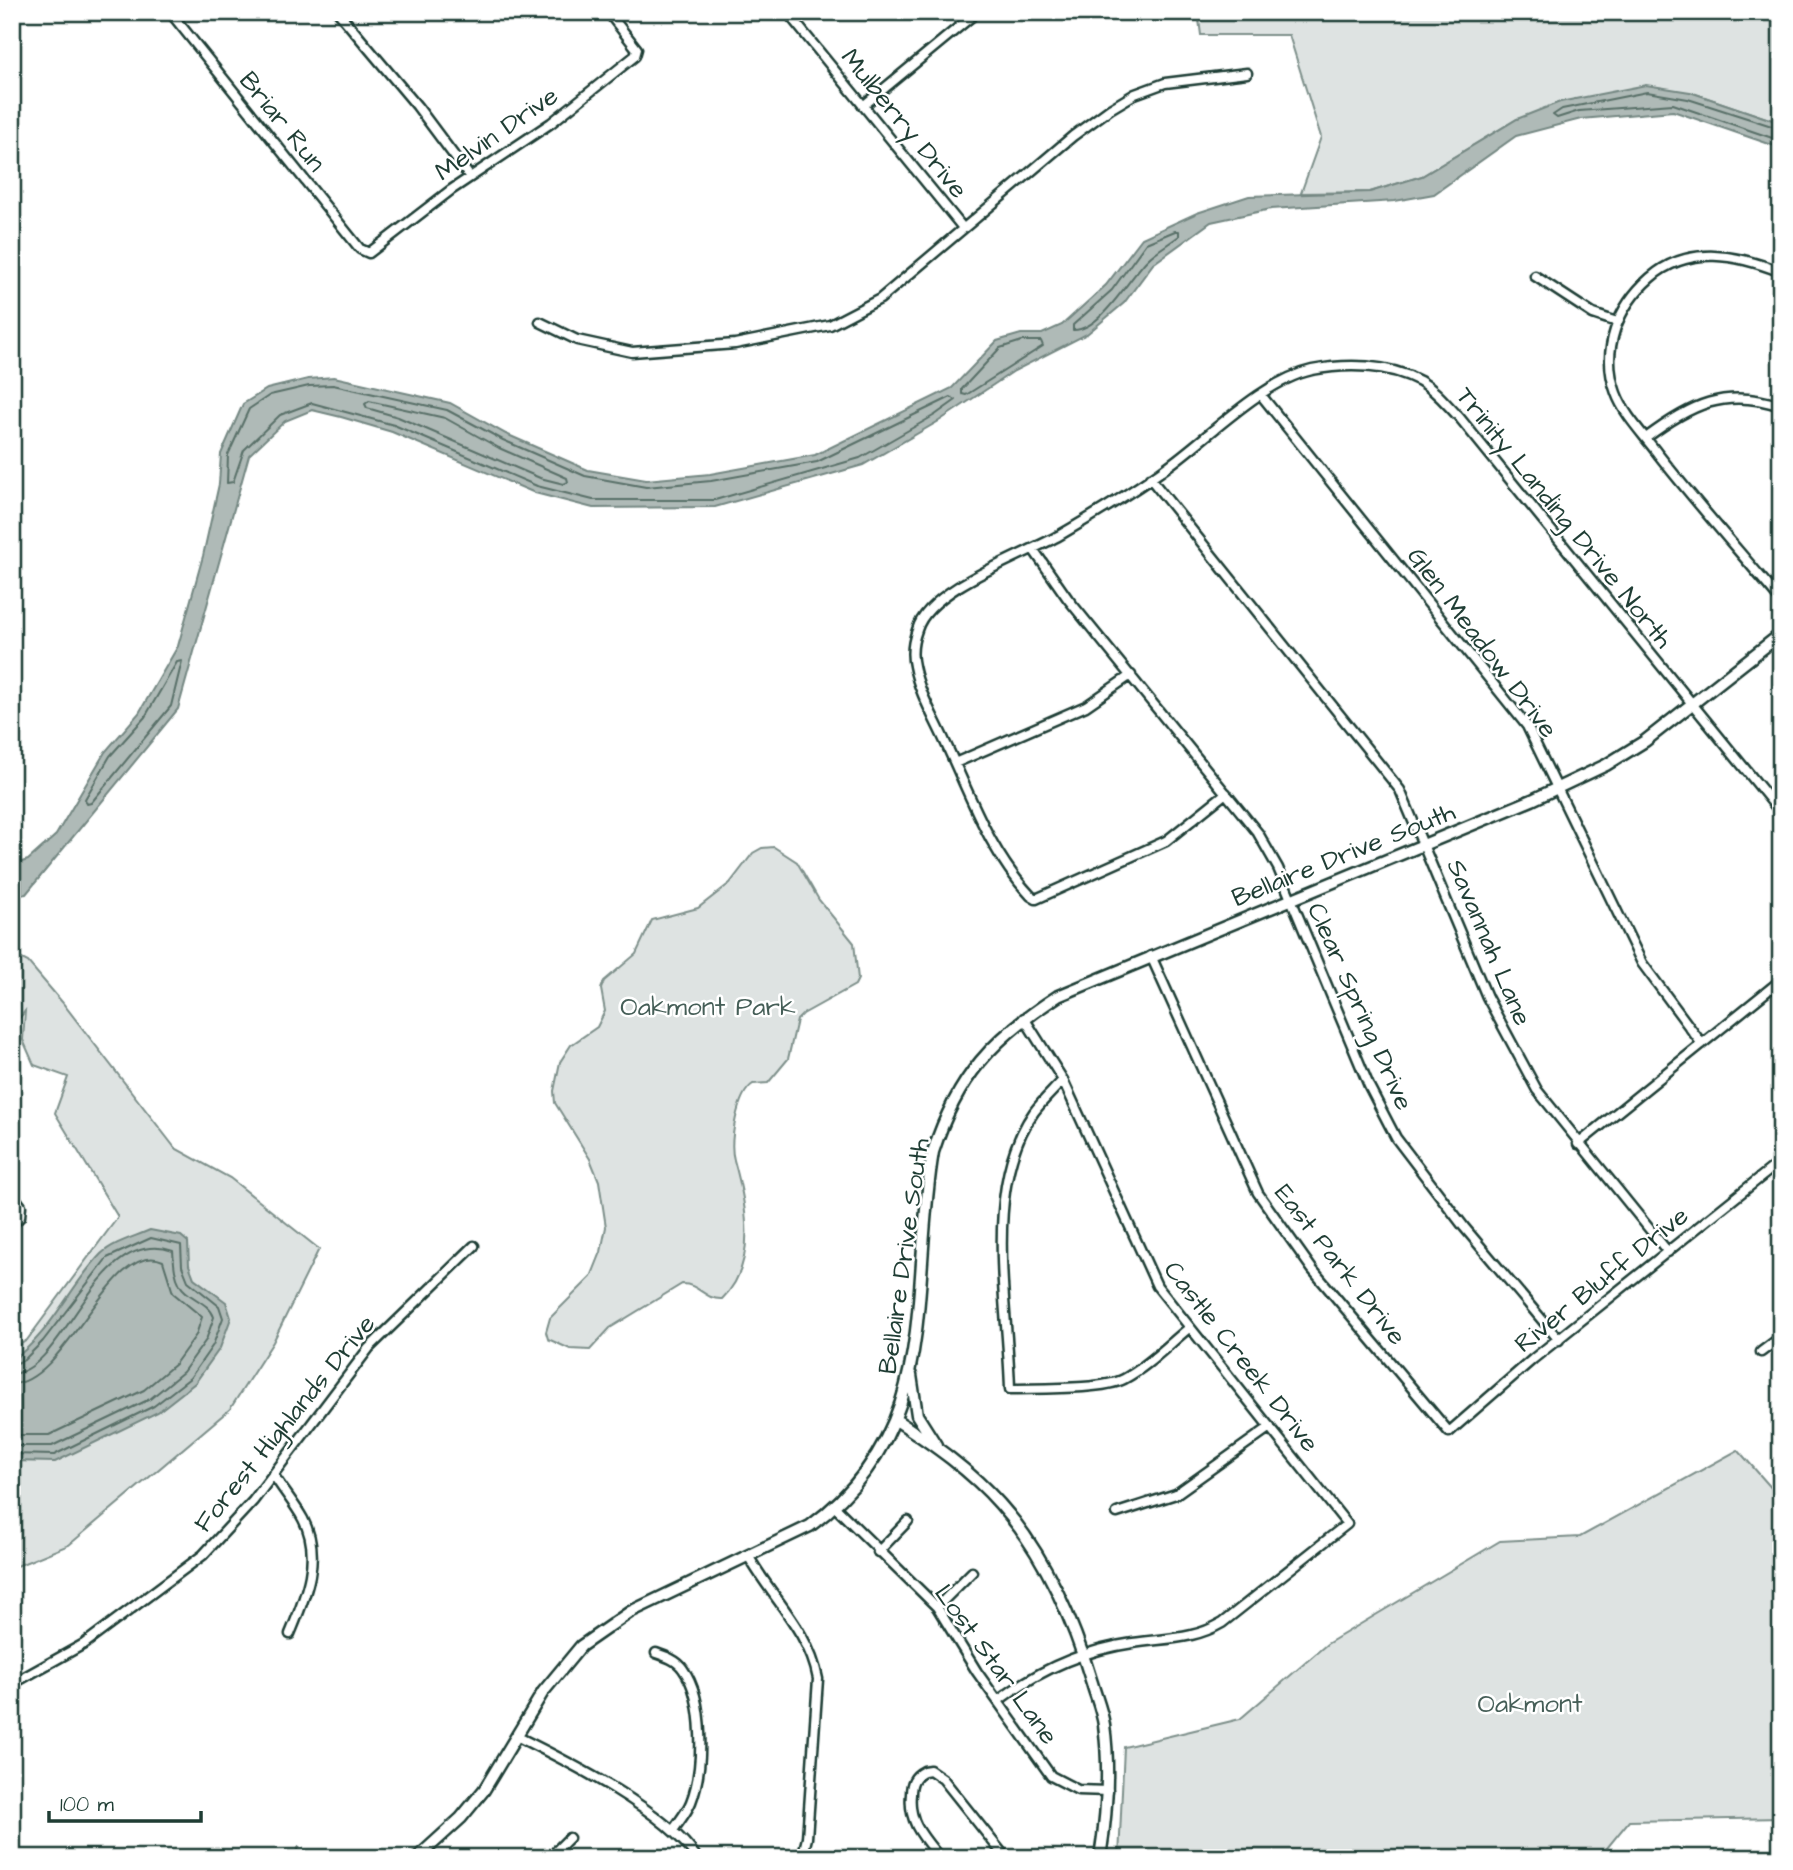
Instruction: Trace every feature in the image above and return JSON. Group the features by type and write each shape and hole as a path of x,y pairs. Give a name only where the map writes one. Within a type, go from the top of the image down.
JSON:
{"street":[{"name":"Briar Run","path":"170,12 257,123 366,252"},
{"path":"338,12 410,97 470,177"},
{"name":"Melvin Drive","path":"366,252 382,246 470,177 543,128 635,56 637,49 632,39 608,12"},
{"name":"Mulberry Drive","path":"787,12 963,228"},
{"path":"863,106 977,12"},
{"path":"540,322 577,340 632,352 783,336 830,325 880,299 1073,136 1135,94 1165,83 1247,73"},
{"path":"1781,272 1729,256 1693,256 1676,262 1638,289 1617,322 1612,339 1613,382 1622,405 1646,439 1781,601"},
{"path":"1535,276 1593,314 1617,322"},
{"name":"Trinity Landing Drive North","path":"955,763 919,684 913,649 917,627 925,615 948,593 1033,549 1150,478 1262,395 1292,377 1339,366 1378,367 1421,382 1459,417 1781,813"},
{"name":"Glen Meadow Drive","path":"1262,395 1527,726 1642,963 1702,1044"},
{"path":"1646,439 1679,414 1705,402 1724,399 1757,400 1781,406"},
{"name":"Savannah Lane","path":"1150,478 1369,747 1400,790 1425,843 1501,1027 1537,1090 1668,1252"},
{"name":"Clear Spring Drive","path":"1033,549 1068,599 1258,833 1278,868 1369,1086 1396,1138 1464,1227 1559,1340"},
{"name":"Bellaire Drive South","path":"417,1858 461,1818 484,1790 542,1692 596,1633 630,1612 810,1526 834,1506 875,1458 896,1420 911,1369 921,1295 920,1264 931,1165 939,1133 956,1095 978,1062 1001,1037 1058,996 1290,897 1559,788 1606,765 1694,704 1781,634"},
{"path":"1131,675 1086,706 955,763 980,823 1028,894 1036,898 1166,841 1226,793"},
{"name":"East Park Drive","path":"1151,956 1258,1193 1312,1269 1449,1432"},
{"path":"1578,1144 1781,980"},
{"name":"Castle Creek Drive","path":"1024,1018 1063,1080 1145,1266 1189,1328 1347,1524 1222,1623 1204,1634 1083,1653"},
{"path":"1063,1080 1033,1113 1024,1129 1005,1190 1003,1241 1010,1388 1107,1385 1124,1379 1189,1328"},
{"name":"River Bluff Drive","path":"1449,1432 1460,1420 1781,1161"},
{"path":"12,1194 21,1206 20,1217 12,1226"},
{"name":"Forest Highlands Drive","path":"12,1684 57,1661 100,1633 203,1555 272,1475 369,1348 474,1246"},
{"path":"1761,1352 1781,1337"},
{"path":"911,1369 917,1415 938,1448"},
{"path":"896,1420 938,1448 983,1487 1017,1525 1057,1592 1083,1653 1104,1722 1108,1791 1100,1858"},
{"path":"1117,1513 1176,1494 1270,1427"},
{"path":"272,1475 304,1520 312,1551 308,1590 290,1634"},
{"name":"Lost Star Lane","path":"834,1506 937,1607 977,1672 1051,1776 1078,1790 1108,1791"},
{"path":"878,1552 908,1521"},
{"path":"749,1557 765,1585 803,1634 813,1656 818,1679 809,1824 802,1858"},
{"path":"937,1607 972,1572"},
{"path":"656,1653 669,1657 683,1670 699,1720 695,1789 687,1811 674,1829"},
{"path":"999,1700 1026,1680 1083,1653"},
{"path":"516,1736 574,1765 674,1829 697,1858"},
{"path":"940,1858 916,1828 910,1815 911,1786 924,1771 936,1773 943,1779 1006,1858"},
{"path":"550,1858 569,1838"}],"green space":[{"path":"1198,12 1781,12 1781,123 1690,92 1517,119 1422,176 1370,192 1301,193 1321,137 1289,35 1201,35"},
{"name":"Oakmont Park","path":"774,847 797,862 819,900 854,943 858,979 855,985 797,1020 788,1059 768,1083 753,1084 743,1098 736,1119 733,1142 745,1213 745,1251 741,1268 734,1284 722,1299 716,1299 693,1286 682,1284 610,1328 590,1350 570,1349 548,1339 546,1332 550,1318 591,1277 601,1252 606,1227 599,1181 590,1159 555,1103 554,1091 560,1062 571,1045 597,1027 605,1011 601,989 604,981 636,954 652,920 698,908 730,883 753,853 762,848"},
{"path":"12,954 28,962 62,1002 175,1148 230,1178 319,1249 273,1342 230,1409 69,1545 12,1568 12,1350 27,1340 118,1217 55,1113 68,1077 34,1065 23,1040 25,1011 12,1028"},
{"name":"Oakmont","path":"1738,1450 1781,1499 1781,1818 1629,1821 1599,1858 1119,1858 1124,1747 1240,1719 1327,1644 1500,1541 1580,1537"}],"water":[{"path":"1646,85 1690,92 1781,123 1781,148 1673,111 1581,119 1516,136 1434,194 1395,201 1271,209 1211,222 1153,264 1124,303 1087,334 1014,371 939,421 863,465 715,507 593,508 535,493 392,432 341,417 312,410 285,421 249,455 178,709 26,894 12,896 12,865 28,860 56,835 105,752 139,713 178,646 203,556 219,484 221,454 243,404 267,389 308,379 334,377 450,403 506,434 588,470 646,480 710,474 815,455 952,388 997,341 1021,334 1042,334 1062,325 1106,285 1142,238 1197,213 1249,196 1370,192 1422,176 1517,119 1560,102"},
{"path":"150,1230 181,1236 188,1242 189,1265 194,1278 226,1302 231,1318 220,1348 195,1383 158,1412 55,1462 12,1461 12,1360 49,1324 101,1254 118,1243"}],"waterway":[{"path":"293,1858 299,1847"}]}
